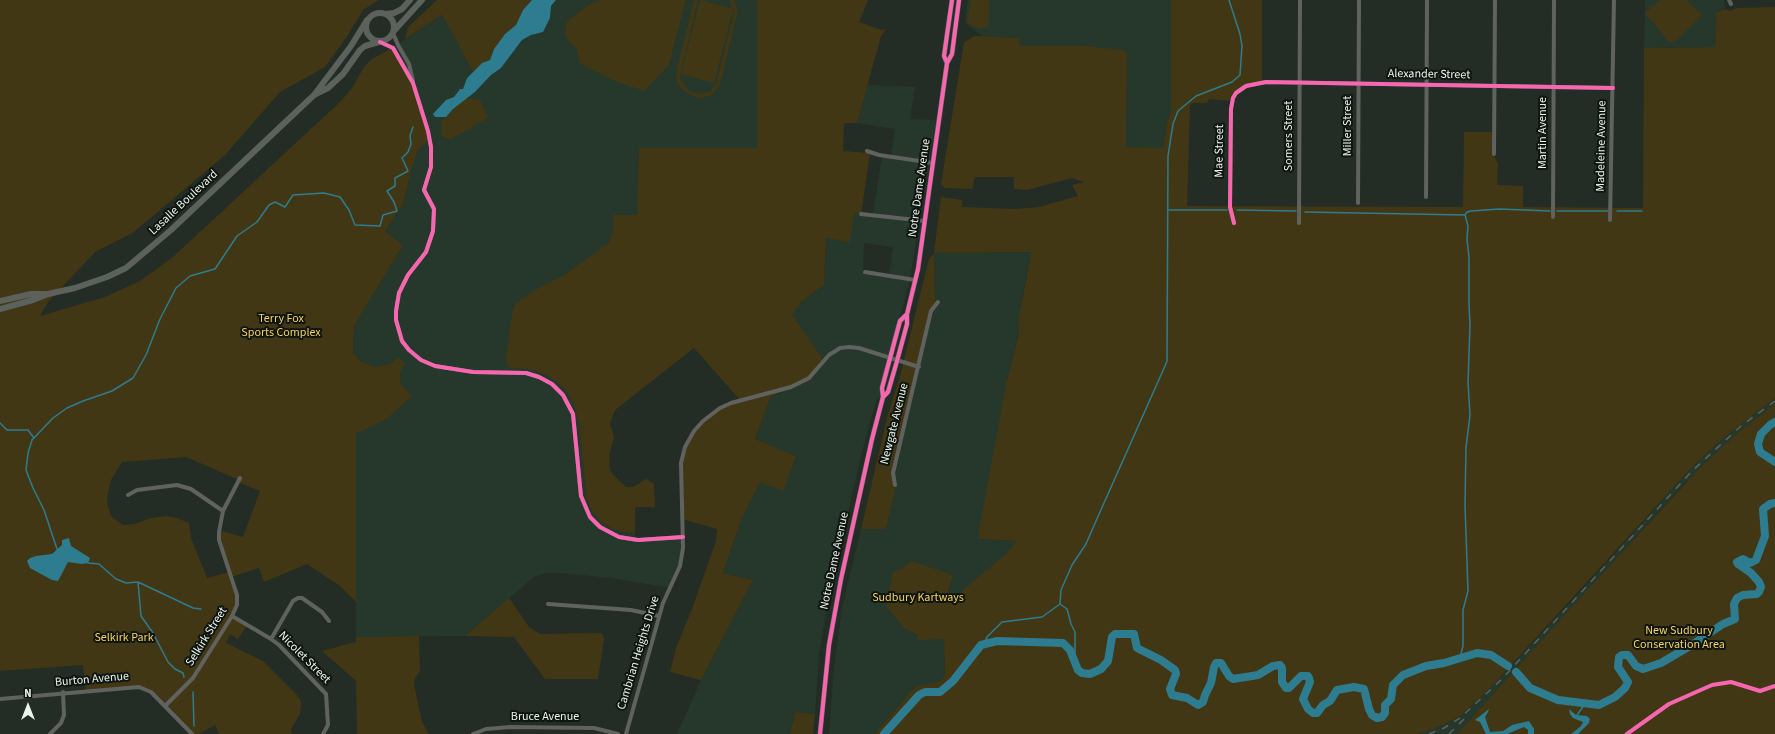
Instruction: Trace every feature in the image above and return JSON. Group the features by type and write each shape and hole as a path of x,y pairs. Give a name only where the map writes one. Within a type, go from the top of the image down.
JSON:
{"highway":[{"path":"410,0 402,9 394,13 377,13 367,20 365,28 368,36 380,42 388,39 422,0"},
{"path":"385,14 392,19 394,28 393,32"},
{"name":"Lasalle Boulevard","path":"0,309 33,300 48,294 75,288 107,277 126,268 171,230 314,95 348,51 367,20"},
{"name":"Lasalle Boulevard","path":"314,95 328,88 343,74 360,50 365,46 380,42"},
{"name":"Lasalle Boulevard","path":"0,301 31,294 48,294"}],"main road":[{"name":"Notre Dame Avenue","path":"947,63 944,56 952,0"},
{"name":"Notre Dame Avenue","path":"883,397 888,392 907,324 907,314 915,280 925,221 947,63 952,54 959,0"},
{"name":"Notre Dame Avenue","path":"821,733 828,652 841,579 872,439 883,397 882,388 900,321 907,314"}],"street":[{"name":"Somers Street","path":"1299,223 1298,83 1300,0"},
{"name":"Miller Street","path":"1358,203 1359,0"},
{"path":"1426,197 1427,0"},
{"path":"1494,154 1495,0"},
{"name":"Martin Avenue","path":"1553,217 1554,0"},
{"name":"Madeleine Avenue","path":"1610,220 1614,0"},
{"path":"393,32 398,45 409,64 413,84 430,138 431,168 424,190 434,209 432,238 426,252 408,275 399,293 396,320 402,341 414,355 435,366 473,372 526,373 539,377 552,384 563,395 573,414 581,496 590,517 600,527 619,537 638,540 683,537"},
{"path":"380,42 393,48 413,84"},
{"name":"Alexander Street","path":"1246,86 1260,82 1613,88"},
{"name":"Mae Street","path":"1234,223 1230,207 1231,109 1233,98 1236,93 1246,86"},
{"path":"867,151 879,155 933,163"},
{"path":"861,214 925,221"},
{"path":"865,272 915,280"},
{"name":"Newgate Avenue","path":"895,485 893,473 931,311 938,302"},
{"name":"Cambrian Heights Drive","path":"626,734 663,603 680,566 683,553 681,475 682,456 689,438 703,420 731,403 776,392 809,378 829,355 840,348 859,348 897,361"},
{"path":"897,361 919,367"},
{"name":"Selkirk Street","path":"165,706 193,678 232,616 237,605 238,598 219,540 219,527 223,511 240,478"},
{"path":"128,495 137,490 176,485 190,489 223,511"},
{"path":"271,639 293,601 298,598 305,600 322,612 329,621"},
{"path":"548,604 631,610 659,616"},
{"name":"Nicolet Street","path":"232,616 271,639 326,694 328,725 323,734"},
{"name":"Burton Avenue","path":"0,699 64,692 139,687 151,692 192,734"},
{"path":"50,734 61,723 64,716 64,692"},
{"name":"Bruce Avenue","path":"473,734 486,729 511,727 594,728 618,734"}],"shaded area":[{"path":"556,0 599,0 587,6 567,21 569,42 577,49 579,63 669,65 686,0 757,0 757,148 639,148 638,215 615,215 615,410 610,423 614,437 610,447 609,467 614,476 626,487 633,487 646,479 654,484 655,507 635,507 635,540 683,538 683,553 671,588 611,578 562,573 545,573 534,577 465,636 356,637 356,434 388,418 412,396 401,384 398,357 390,364 375,367 360,361 353,352 354,326 403,245 385,231 403,204 418,150 431,138 392,48 442,15 473,72 467,78 463,89 460,89 454,97 450,98 446,117 453,109 475,92 491,75 501,68 522,40 531,35 543,32 550,18 551,6"},
{"path":"968,0 1171,0 1171,113 1168,118 1163,148 1126,148 1127,53 1086,46 1019,46 1019,38 984,37 965,23"},
{"path":"1645,0 1724,0 1725,8 1716,12 1715,47 1644,48"},
{"path":"867,85 915,87 910,119 936,120 910,279 881,388 883,397 877,398 862,452 829,594 819,654 815,714 795,712 790,734 677,734 701,680 753,580 723,573 741,520 760,481 796,456 755,439 771,396 811,381 791,315 802,301 824,285 826,238 854,213 873,215 882,155 891,157 895,129 857,123","holes":["864,243 893,247 889,276 863,272"]},
{"path":"1031,252 1019,314 1019,334 1006,384 979,539 1016,541 1008,552 957,596 948,593 953,575 909,563 896,571 904,627 918,635 944,639 945,675 941,681 911,691 875,734 829,734 834,667 842,608 861,529 886,529 895,491 893,479 931,311 935,305 934,253"},
{"path":"1775,398 1775,404 1741,430 1682,486 1457,734 1418,734 1443,725 1460,716 1490,688 1578,594 1693,466 1721,440"}],"green space":[{"path":"0,0 379,0 363,10 346,38 325,67 280,92 225,155 134,232 95,252 48,302 40,316 105,297 140,281 173,257 341,101 352,88 364,67 372,59 392,48 408,70 431,138 418,150 403,204 385,231 403,245 354,326 353,352 360,361 375,367 390,364 398,357 405,364 400,372 401,384 412,396 388,418 356,434 356,602 340,586 307,564 264,582 259,568 231,577 238,598 232,617 247,625 238,639 230,634 226,643 263,661 296,694 301,701 300,714 291,729 292,734 219,734 215,725 199,734 191,734 156,697 139,687 86,691 83,665 0,671","holes":["186,457 239,480 238,482 260,491 243,537 219,530 220,540 229,572 207,578 191,538 189,523 177,518 166,516 151,518 135,524 123,525 111,516 108,507 107,498 111,480 122,462"]},
{"path":"437,0 532,0 523,10 516,25 505,34 494,49 490,60 482,63 473,72 442,15 405,39 408,27"},
{"path":"599,0 686,0 669,65 644,91 615,81 579,63 577,49 569,42 565,33 567,21 587,6"},
{"path":"694,0 698,0 680,76 687,89 696,94 709,92 716,84 734,13 729,0 734,0 737,7 737,14 720,85 711,95 701,98 695,97 684,91 677,82 676,76"},
{"path":"700,0 733,9 714,83 681,74"},
{"path":"757,0 868,0 859,22 881,30 886,29 881,36 857,123 844,123 843,151 870,153 861,214 854,213 850,242 826,238 824,285 802,301 792,315 824,361 815,372 811,381 771,396 755,439 796,456 783,491 760,482 741,520 723,573 753,580 701,680 670,672 676,648 692,609 716,541 717,529 682,519 683,456 695,431 721,408 741,401 694,348 615,410 610,423 614,437 609,455 610,472 626,487 633,487 646,479 654,484 655,507 635,507 635,533 624,532 601,522 593,512 587,500 579,422 570,396 564,388 549,376 530,369 511,368 508,366 506,360 512,314 516,303 533,291 564,275 609,243 613,231 613,215 637,215 639,148 757,148"},
{"path":"971,0 989,0 989,23 987,27 980,29 967,22"},
{"name":"Sudbury Kartways","path":"1171,0 1262,0 1262,82 1246,85 1232,101 1209,99 1207,103 1192,103 1190,105 1187,206 1463,207 1464,132 1494,132 1494,156 1498,164 1497,185 1523,186 1523,207 1643,208 1644,48 1715,47 1716,12 1725,9 1730,11 1737,8 1775,7 1775,398 1721,440 1693,466 1490,688 1460,716 1443,725 1418,734 875,734 911,691 918,686 941,681 945,675 944,639 918,640 918,635 904,628 886,606 893,572 902,568 911,561 953,575 948,592 957,595 1008,552 1016,541 979,539 979,530 1006,384 1019,334 1019,314 1031,252 934,253 941,197 962,200 962,207 1015,209 1039,207 1078,196 1072,185 1084,182 1072,178 1027,190 1014,189 1014,177 975,177 972,189 945,188 941,184 964,42 975,36 1019,38 1020,46 1086,46 1123,50 1127,53 1126,147 1163,148 1168,118 1171,113"},
{"path":"1660,0 1686,0 1701,14 1700,17 1676,41 1669,42 1645,13"},
{"path":"466,98 480,100 488,118 451,139 442,137 441,121"},
{"path":"934,253 935,305 931,311 893,473 895,491 886,529 861,529 888,414 900,376 929,259"},
{"name":"New Sudbury Conservation Area","path":"1775,404 1775,734 1457,734 1698,470 1741,430"},
{"path":"509,598 529,627 540,634 602,633 604,639 598,679 545,679 514,637 465,636"},
{"path":"419,636 420,671 415,678 414,685 422,722 429,734 357,734 356,681 322,651 356,642 356,637"},
{"path":"795,712 815,714 813,734 790,734"}],"water":[{"path":"532,0 556,0 551,6 550,18 543,32 531,35 522,40 501,68 491,75 475,92 453,109 446,117 435,117 433,114 446,100 454,97 460,89 463,89 467,78 482,63 490,60 494,49 505,34 516,25 523,10"},
{"path":"69,538 71,546 90,558 88,563 82,564 68,562 58,581 52,580 30,568 27,561 30,558 52,554 62,545 62,540"},
{"path":"1489,709 1485,717 1490,732 1503,731 1512,725 1529,721 1534,729 1534,734 1528,734 1528,730 1524,727 1507,734 1486,734 1480,722 1475,720"},
{"path":"1569,709 1576,715 1587,716 1590,719 1589,723 1578,734 1571,734 1581,726 1583,722 1573,718"}],"waterway":[{"path":"1073,658 1075,652 1075,632 1067,609 1060,604 1061,590 1072,565 1086,544 1167,361 1168,156 1173,124 1178,111 1196,96 1232,82 1240,75 1242,46 1240,34 1229,0"},
{"path":"57,549 44,510 26,470 28,453 32,440 53,418 67,408 112,391 133,378 146,355 160,319 176,288 190,276 215,269 237,236 257,222 269,205 275,202 285,207 293,195 324,193 340,197 349,210 355,225 380,226 383,215 397,211 394,202 387,191 395,186 395,178 408,171 402,158 408,152 411,144 410,136 413,127"},
{"path":"1305,212 1465,215 1467,212 1471,211 1499,209 1550,211"},
{"path":"1168,210 1227,210"},
{"path":"1237,210 1296,211"},
{"path":"1557,211 1609,211"},
{"path":"1617,211 1642,211"},
{"path":"1460,658 1463,646 1463,610 1468,591 1465,505 1466,447 1470,415 1468,383 1470,325 1469,258 1467,239 1468,226 1465,215"},
{"path":"1775,422 1761,434 1758,444 1760,452 1775,462"},
{"path":"0,423 7,430 28,430 34,438"},
{"path":"1516,672 1530,688 1558,700 1599,705 1615,697 1625,688 1628,682 1618,667 1619,657 1622,655 1628,655 1636,666 1643,669 1661,663 1723,624 1735,619 1734,604 1737,598 1743,595 1757,594 1761,587 1759,582 1751,573 1737,562 1743,559 1750,563 1756,560 1765,536 1763,509 1770,504 1775,503"},
{"path":"88,563 99,564 116,579 126,583 138,582 193,608 201,609"},
{"path":"138,582 141,616 153,633 168,662 175,669 183,673 184,677"},
{"path":"984,644 987,637 1002,622 1042,617 1060,604"},
{"path":"884,734 919,695 925,692 940,692 953,681 981,645 997,641 1063,643 1070,650 1078,670 1082,673 1090,674 1101,669 1108,661 1112,637 1115,634 1134,634 1137,648 1161,660 1175,670 1176,674 1170,689 1172,695 1187,698 1198,705 1203,702 1211,683 1216,663 1221,663 1229,676 1233,679 1258,675 1273,666 1280,665 1282,668 1282,682 1286,688 1289,688 1301,676 1308,676 1310,682 1303,699 1308,709 1313,713 1317,713 1323,705 1330,701 1337,690 1354,687 1364,689 1369,709 1372,715 1377,718 1382,717 1385,713 1385,705 1391,699 1393,685 1403,675 1426,666 1444,663 1477,653 1491,655 1508,666"},
{"path":"193,692 194,726"},
{"path":"1577,715 1585,704"}],"railway":[{"path":"1429,734 1444,728 1460,718 1502,679 1692,471 1741,426 1775,401"},
{"path":"1449,734 1464,719"}],"cycle path":[{"path":"947,63 944,56 952,0"},
{"path":"883,397 888,392 897,361 907,324 907,314 918,269 947,63 952,54 959,0"},
{"path":"380,42 393,48 413,83 428,131 431,147 431,167 424,190 434,209 433,231 426,252 408,275 399,293 396,320 402,341 409,350 421,360 435,366 473,372 526,373 539,377 552,384 563,395 573,414 581,496 590,517 600,527 619,537 638,540 683,537"},
{"path":"1234,223 1230,207 1231,109 1233,98 1236,93 1246,86 1266,82 1613,88"},
{"path":"820,734 829,645 841,579 872,439 883,397 882,388 900,321 907,314"},
{"path":"1627,734 1669,704 1712,685 1731,682 1760,691 1775,686"}],"park label":[{"name":"Terry Fox Sports Complex","path":"281,326"},
{"name":"Selkirk Park","path":"124,638"}]}
